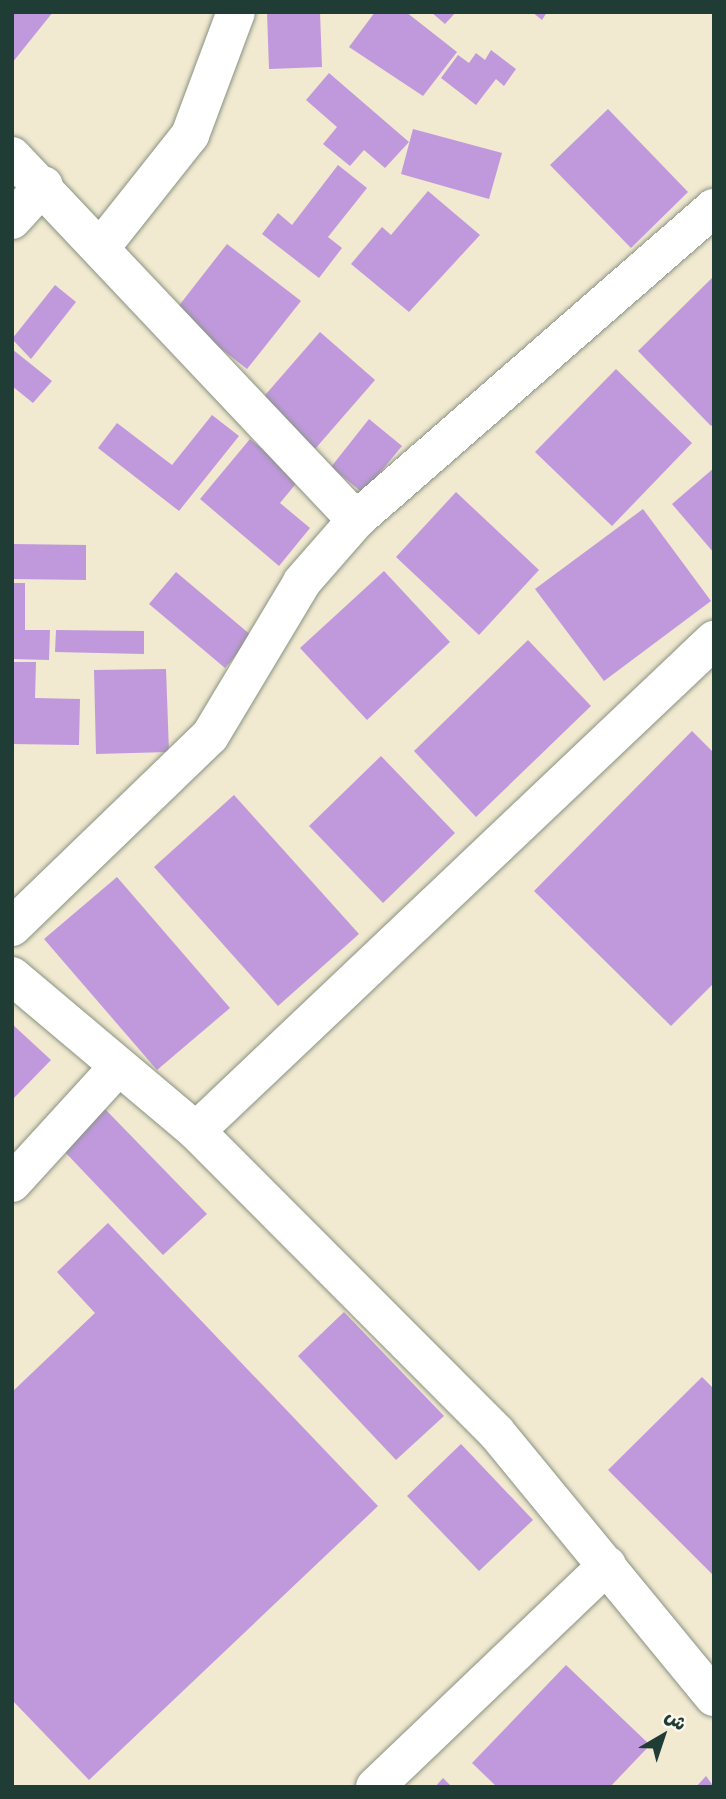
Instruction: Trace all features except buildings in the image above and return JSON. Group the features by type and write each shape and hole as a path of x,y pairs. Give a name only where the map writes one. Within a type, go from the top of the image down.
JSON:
{"street":[{"path":"102,246 190,135 236,12"},
{"path":"12,156 44,185 102,246 356,520"},
{"path":"12,220 44,185"},
{"path":"12,927 170,782 209,736 302,582 356,520 714,208"},
{"path":"196,1131 714,640"},
{"path":"12,976 196,1131 496,1432 710,1685"},
{"path":"12,1183 118,1067"},
{"path":"375,1787 607,1565"}]}
